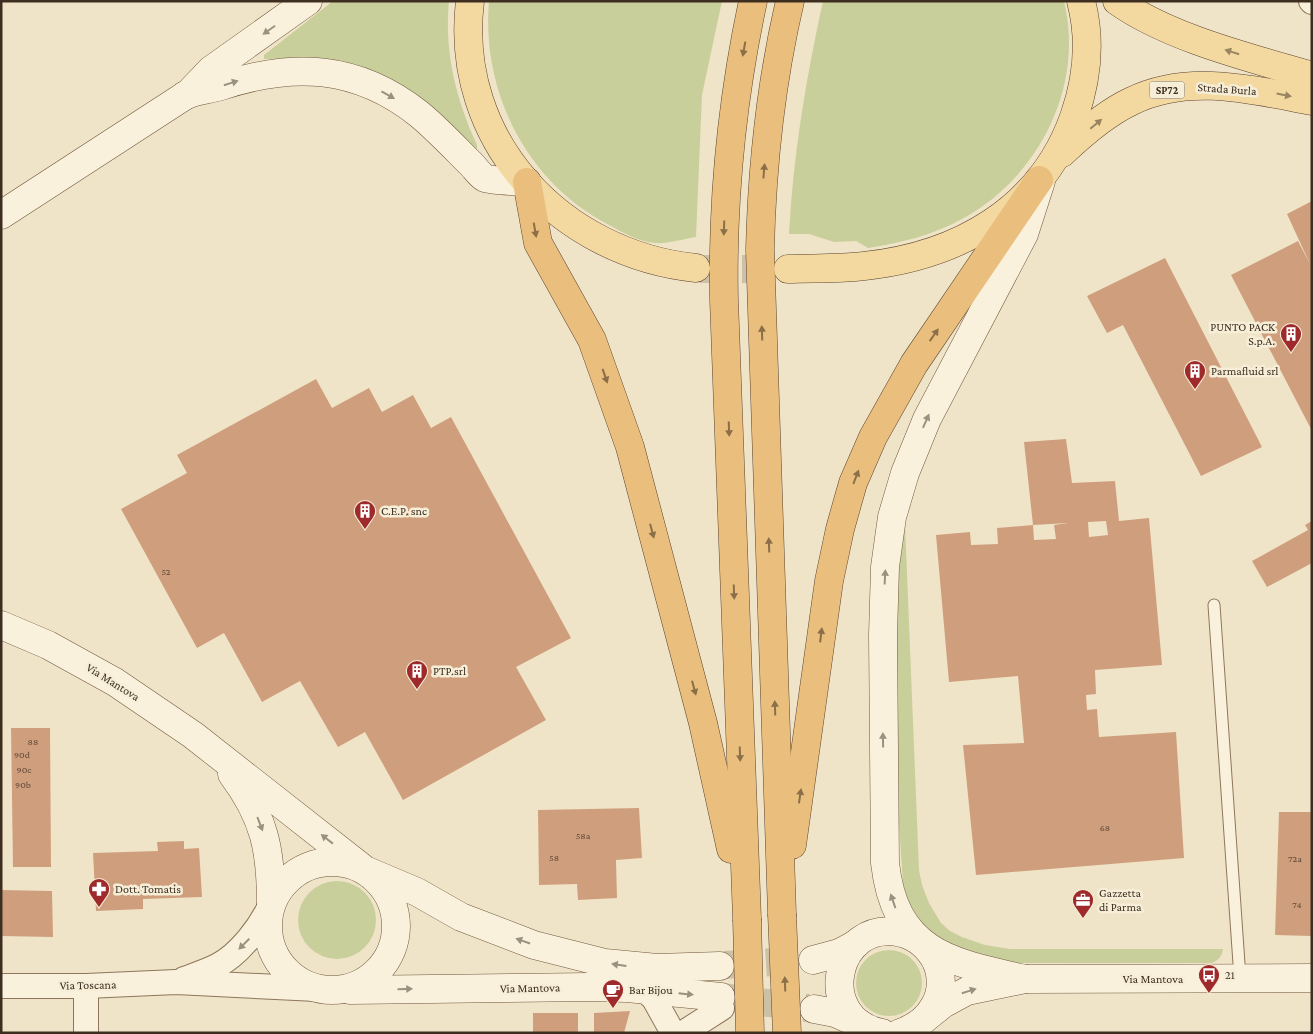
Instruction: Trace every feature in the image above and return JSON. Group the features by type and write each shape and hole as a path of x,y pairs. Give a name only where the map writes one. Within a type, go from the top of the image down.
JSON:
{"highway":[{"path":"750,1033 724,300 724,244 728,163 733,117 753,1"},
{"path":"787,1033 760,249 762,194 770,113 790,1"},
{"path":"782,914 829,582 840,529 854,483 873,437 910,370 1043,174"},
{"path":"527,182 538,244 592,340 630,447 703,722 746,919"}],"main road":[{"path":"1,215 193,90 211,70 308,1"},
{"path":"470,1 469,49 477,92 496,137 514,166 527,182 561,216 597,239 639,257 662,263 696,268"},
{"path":"788,269 863,266 910,258 936,251 965,239 1009,211 1043,174 1068,134 1077,109 1082,89 1087,45 1082,1"},
{"path":"1118,1 1150,20 1179,33 1234,53 1312,76"},
{"path":"184,96 195,91 277,72 301,70 344,77 361,82 386,94 419,114 485,178 527,182"},
{"name":"Strada Burla","path":"1043,174 1066,149 1105,117 1134,100 1153,93 1189,86 1214,86 1242,88 1312,101"},
{"path":"920,942 906,927 895,908 885,863 882,654 885,567 890,532 900,488 918,440 948,377 1024,234 1043,174"},
{"name":"Via Mantova","path":"1,625 48,645 98,672 152,706 216,753 380,883 391,900 396,919 395,940 388,958 375,974 358,985 328,989"},
{"name":"Via Mantova","path":"216,753 252,805 261,825 271,868 272,904 268,926 271,947 282,966 298,981 328,989 568,987 639,990 722,1002"},
{"name":"Via Mantova","path":"272,904 280,888 293,874 310,865 328,862 347,863 417,892 480,926 558,952 605,963 645,968 720,966"},
{"name":"Via Mantova","path":"813,960 839,953 870,936 887,932 904,934 942,955 980,969 1024,979"},
{"name":"Via Mantova","path":"913,1027 933,1010 940,995 939,970 932,954 920,942"},
{"path":"856,944 845,958 839,974 839,991 845,1006 855,1020 868,1030"},
{"name":"Via Mantova","path":"913,1027 943,1004 968,991 1024,979 1312,978"},
{"path":"814,1009 835,1014 868,1030"}],"street":[{"name":"Via Toscana","path":"176,982 219,966 252,935 272,904"},
{"name":"Via Toscana","path":"1,986 86,986 176,982 328,989"},
{"path":"86,986 86,1033"},
{"path":"639,990 648,993 654,999 673,1033"},
{"path":"683,1033 722,1002"}],"lane":[{"path":"1214,605 1240,978"}],"green space":[{"path":"333,1 449,1 448,39 453,75 463,110 477,145 477,150 300,58 264,59 264,55"},
{"path":"489,1 722,1 702,95 696,237 659,243 637,239 625,234 580,207 555,185 533,160 515,131 502,101 493,68 488,35"},
{"path":"823,1 1064,1 1069,33 1068,66 1061,97 1049,127 1033,155 1013,180 989,201 962,219 940,230 893,244 868,248 856,241 834,242 809,234 789,234 801,117"},
{"path":"905,524 919,870 929,903 941,923 950,931 962,937 985,945 1010,949 1223,949 1217,961 1212,963 1014,963 976,957 933,935 921,922 908,901 903,884 897,792 895,586"},
{"path":"337,881 352,884 365,892 373,905 376,920 373,935 365,948 352,956 337,959 322,956 309,948 301,935 298,920 301,905 309,892 322,884"},
{"path":"882,950 896,950 908,955 917,964 922,976 920,996 913,1007 896,1016 882,1016 870,1011 861,1002 856,990 856,976 861,964 870,955"}],"building":[{"name":"PUNTO PACK S.p.A.","path":"1312,201 1312,431 1231,275 1298,241 1310,264 1287,214"},
{"name":"Parmafluid srl","path":"1165,258 1262,447 1201,476 1123,325 1107,333 1087,296"},
{"name":"C.E.P. snc","path":"316,379 332,408 369,388 382,412 413,395 431,428 451,417 571,638 516,667 546,720 403,800 365,732 338,747 300,681 262,702 224,633 197,648 121,509 187,473 177,455"},
{"path":"1066,439 1072,483 1115,481 1119,521 1149,518 1162,665 1095,670 1096,694 1086,695 1087,710 1097,709 1099,737 1176,732 1184,858 976,875 963,745 1024,743 1018,676 949,682 936,535 970,532 971,545 998,544 997,528 1033,525 1024,442","holes":["1106,521 1108,535 1089,537 1088,522","1068,523 1054,525 1056,539 1034,540 1033,525"]},
{"path":"1312,521 1312,563 1267,587 1252,561 1308,530 1305,525"},
{"path":"11,728 50,728 51,867 13,867"},
{"path":"639,808 642,858 616,860 617,898 578,900 577,884 539,885 538,810"},
{"path":"1279,812 1312,812 1312,936 1275,935"},
{"path":"184,841 184,849 199,848 202,897 143,899 143,909 96,911 93,853 158,851 157,842"},
{"path":"1,890 52,891 53,937 1,936"},
{"path":"630,1011 624,1033 594,1033 594,1013"},
{"path":"533,1013 578,1013 578,1033 533,1033"}],"tunnel":[{"path":"700,269 784,269"},
{"path":"724,965 809,960"},
{"path":"721,997 808,1008"}],"place":[{"name":"PUNTO PACK S.p.A.","path":"1291,353"},
{"name":"Parmafluid srl","path":"1195,390"},
{"name":"C.E.P. snc","path":"365,530"},
{"name":"PTP.srl","path":"417,690"},
{"name":"Dott. Tomatis","path":"99,908"},
{"name":"Gazzetta di Parma","path":"1083,919"},
{"name":"21","path":"1209,994"},
{"name":"Bar Bijou","path":"613,1009"}]}
